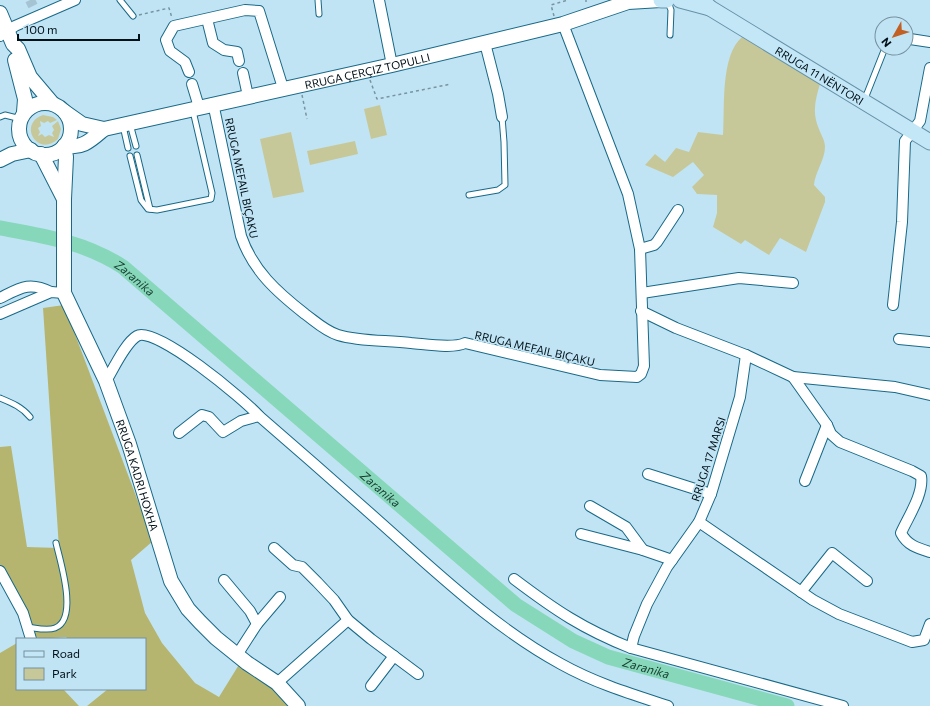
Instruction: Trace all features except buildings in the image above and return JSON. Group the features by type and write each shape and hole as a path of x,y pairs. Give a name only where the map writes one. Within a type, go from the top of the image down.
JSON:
{"main road":[{"name":"RRUGA ÇERÇIZ TOPULLI","path":"104,129 213,103 392,65 560,25 629,1 661,0"},
{"path":"661,0 666,0"},
{"name":"RRUGA 11 NËNTORI","path":"680,0 706,4 930,142"},
{"path":"0,13 7,37 13,50 25,100 20,134 23,143 36,152"},
{"path":"7,37 18,49 30,77 52,104 82,124 104,129"},
{"path":"22,116 37,104 52,104"},
{"path":"2,158 36,152 54,153 65,145 71,132 69,118 65,112"},
{"path":"66,162 104,129"},
{"path":"2,158 20,134"},
{"path":"65,145 76,147 87,143"},
{"name":"RRUGA KADRI HOXHA","path":"65,145 66,162 64,218 59,290 106,381 129,444 171,580 188,608 200,622 237,655 277,683 298,706"},
{"name":"RRUGA KADRI HOXHA","path":"36,152 64,199"}],"street":[{"path":"7,37 15,26 35,11 75,0"},
{"path":"379,0 392,65"},
{"path":"189,72 186,62 170,51 166,40 174,26 245,10 259,11 283,88"},
{"path":"207,19 214,43 224,50 237,52 240,61"},
{"name":"RRUGA MEFAIL BIÇAKU","path":"213,103 241,236 248,254 261,274 276,290 324,329 338,335 362,339 433,345 461,345 465,343 600,375 637,377 641,374 644,366 640,250 623,180 560,25"},
{"path":"914,40 930,42"},
{"path":"486,43 502,117"},
{"path":"894,305 902,222 905,141 920,121 930,68"},
{"path":"242,73 248,96"},
{"path":"192,84 195,108"},
{"path":"640,250 654,245 657,242 678,210"},
{"path":"642,293 739,278 793,283"},
{"path":"0,298 23,286 59,290"},
{"path":"0,314 59,290"},
{"path":"641,311 676,328 746,355 794,377 895,387 930,395"},
{"path":"106,381 129,344 137,336 144,334 172,348 213,375 248,404 259,416 434,571 508,631 560,664 583,676 606,686 668,706"},
{"path":"899,339 930,342"},
{"name":"RRUGA 17 MARSI","path":"631,648 636,629 647,604 672,560 699,522 711,494 740,397 746,355"},
{"path":"794,377 827,425 831,434 840,442 921,476 922,483 917,498 901,533 905,541 915,547 930,552"},
{"path":"179,433 202,415 209,417 223,432 241,421 259,416"},
{"path":"805,481 827,425"},
{"path":"648,474 711,494"},
{"path":"590,506 626,527 643,550"},
{"path":"699,522 801,592 839,614 912,642 924,640 930,624"},
{"path":"581,534 643,550 672,560"},
{"path":"274,548 292,565 302,567 318,582 334,600 348,620 418,674"},
{"path":"801,592 832,553 868,581"},
{"path":"0,571 24,612 31,638"},
{"path":"514,579 567,618 604,638 631,648 843,706"},
{"path":"224,580 250,611 257,624"},
{"path":"237,655 257,624 280,597"},
{"path":"277,683 348,620"},
{"path":"371,686 394,656"}],"lane":[{"path":"120,0 133,16"},
{"path":"318,0 319,14"},
{"path":"666,0 671,10 670,35"},
{"path":"864,102 882,56"},
{"path":"130,156 141,200 145,206 150,209 157,210 207,200 212,196 195,108"},
{"path":"0,117 22,116"},
{"path":"469,195 498,190 505,185 502,117"},
{"path":"126,124 136,146"},
{"path":"126,124 128,148"},
{"path":"137,155 150,209"},
{"path":"0,398 16,404 24,409 30,417"},
{"path":"27,627 45,629 56,628 61,624 65,617 68,600 56,543"}],"path":[{"path":"560,25 551,5 568,0"},
{"path":"133,16 169,8 174,26"},
{"path":"372,84 377,99 451,84"},
{"path":"303,98 307,119"}],"green space":[{"path":"742,37 820,84 815,112 817,123 825,144 825,152 816,175 814,185 825,197 825,202 806,252 780,238 769,255 745,240 741,244 713,227 717,213 717,195 697,194 692,187 704,175 693,162 673,177 645,165 655,154 665,162 676,148 689,152 698,132 723,135 724,97 727,69 735,46"},
{"path":"380,105 387,135 371,139 364,109"},
{"path":"43,115 53,117 57,120 50,123 48,121 44,123 40,121 41,126 38,128 40,132 38,136 42,134 45,137 49,135 54,137 52,133 54,130 52,126 58,121 61,129 58,139 51,144 44,145 38,142 33,138 31,132 35,119"},
{"path":"291,132 304,192 273,198 260,139"},
{"path":"355,141 358,154 310,165 307,151"}],"shaded area":[{"path":"64,305 153,541 131,560 145,613 162,643 195,683 219,697 240,663 278,692 290,706 87,706 107,690 146,690 146,638 37,638 0,576 0,447 11,446 27,547 59,548 43,308"},
{"path":"16,644 16,690 64,690 79,706 0,706 0,653"}],"waterway":[{"name":"Zaranika","path":"0,228 64,241 94,251 123,267 516,605 573,641 608,657 787,706"}],"tunnel":[{"path":"30,0 33,6"}]}
